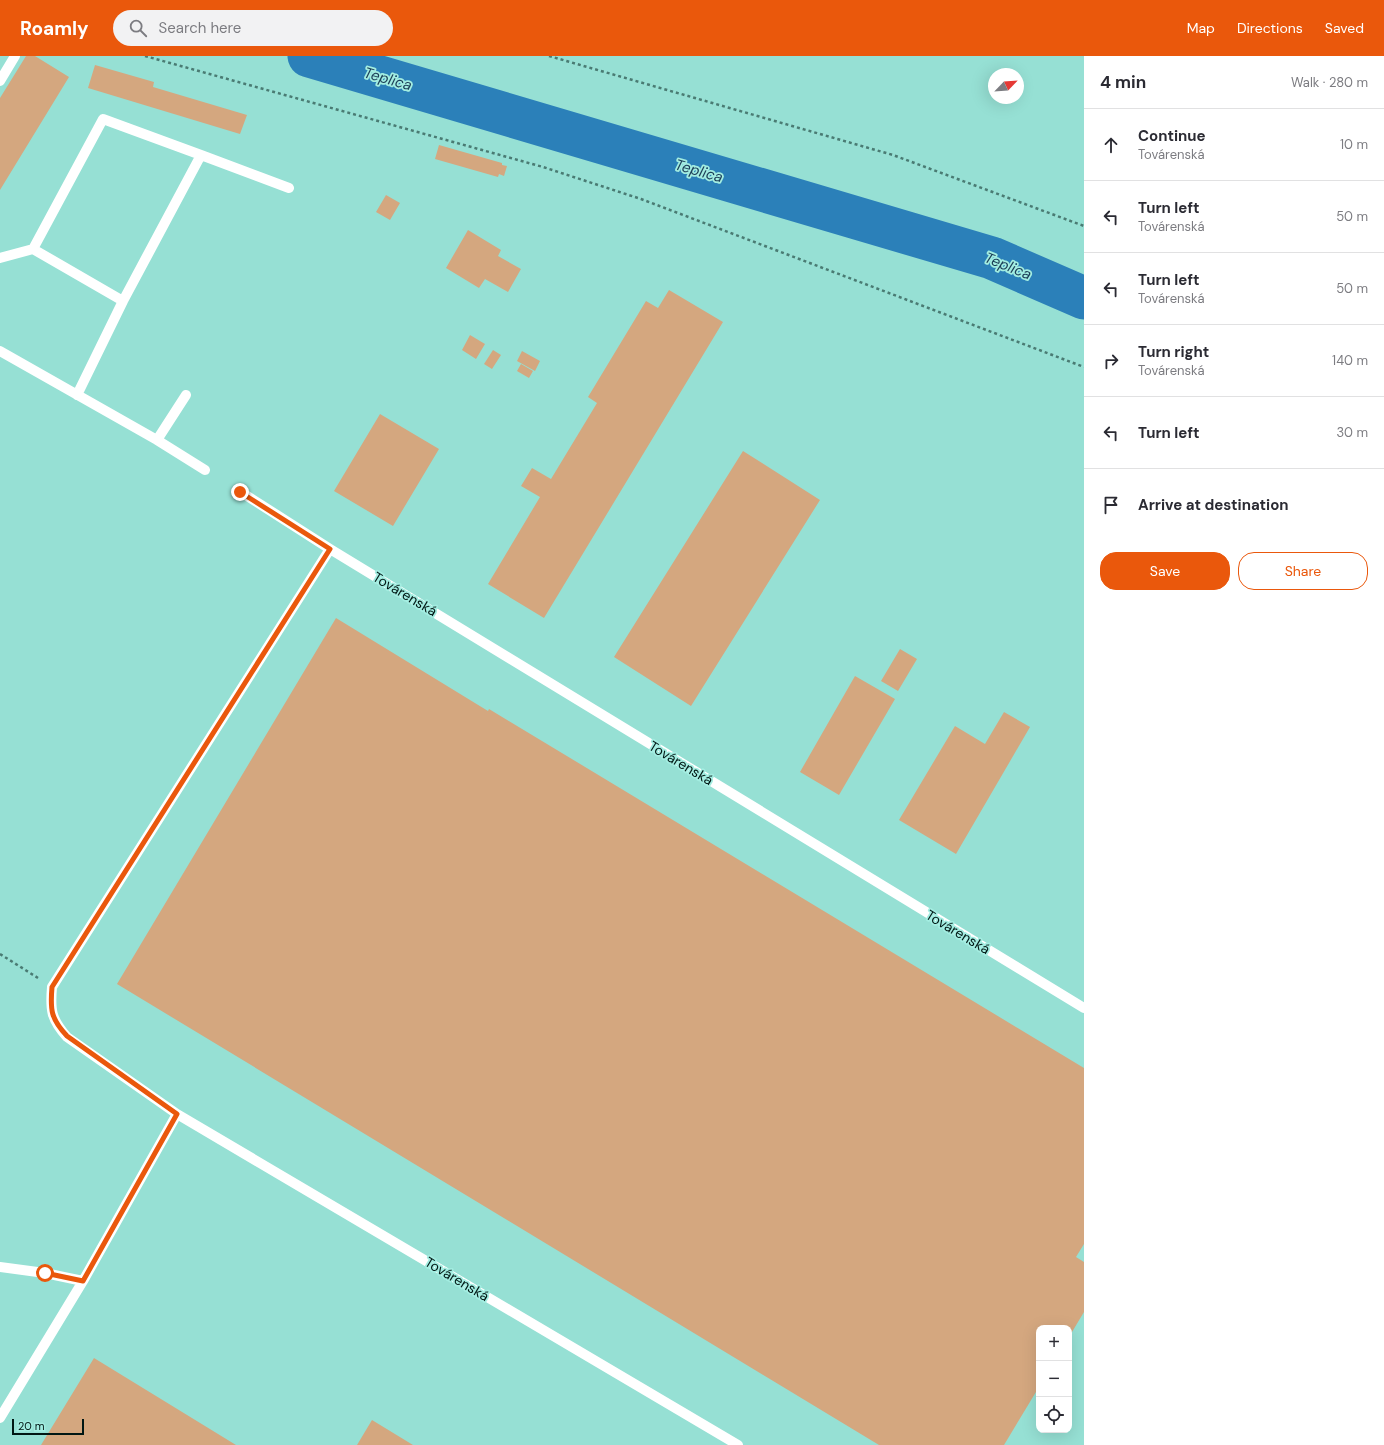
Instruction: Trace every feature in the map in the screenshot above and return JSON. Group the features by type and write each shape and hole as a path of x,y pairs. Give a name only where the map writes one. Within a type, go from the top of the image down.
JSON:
{"lane":[{"path":"0,81 16,56"},
{"path":"33,249 103,119 289,188"},
{"path":"77,395 123,301 201,155"},
{"path":"0,258 33,249 123,301"},
{"path":"0,351 157,440 205,470"},
{"path":"157,440 186,395"},
{"path":"240,492 330,549"},
{"name":"Továrenská","path":"738,1445 177,1114 67,1036 55,1024 50,1006 52,987 330,549 1084,1008"},
{"path":"0,1418 83,1281 177,1114"},
{"path":"0,1267 45,1273 83,1281"}],"path":[{"path":"145,56 543,167 633,196 1084,367"},
{"path":"549,56 893,155 1084,226"},
{"path":"0,954 52,987"}],"building":[{"path":"26,56 35,56 69,77 0,190 0,98"},
{"path":"95,65 154,82 153,87 247,115 240,134 88,88"},
{"path":"439,145 502,163 502,165 507,166 504,176 499,174 498,177 435,159"},
{"path":"386,195 400,203 390,220 376,212"},
{"path":"468,230 501,250 498,256 521,269 508,292 485,279 479,288 446,268"},
{"path":"669,290 723,322 544,618 488,584 540,497 521,486 532,468 551,479 597,403 588,397 646,301 658,308"},
{"path":"470,335 485,344 476,359 462,350"},
{"path":"493,350 501,355 492,369 484,364"},
{"path":"522,351 540,361 535,371 517,361"},
{"path":"521,364 533,371 529,378 517,371"},
{"path":"380,414 439,449 393,526 334,491"},
{"path":"743,451 820,500 691,706 614,657"},
{"path":"336,618 488,711 489,709 1084,1068 1084,1244 1076,1257 1084,1262 1084,1312 1072,1332 1072,1325 1036,1325 1036,1392 1004,1445 879,1445 117,984"},
{"path":"900,649 917,659 898,691 881,681"},
{"path":"855,676 895,699 839,795 800,772"},
{"path":"1004,712 1030,727 956,854 899,820 955,726 985,744"},
{"path":"94,1358 236,1445 41,1445"},
{"path":"372,1420 413,1445 357,1445"}],"waterway":[{"name":"Teplica","path":"309,56 992,258 1084,298"}],"route":[{"path":"45,1273 83,1281 177,1114 67,1036 55,1024 50,1006 52,987 330,549 240,492"}]}
